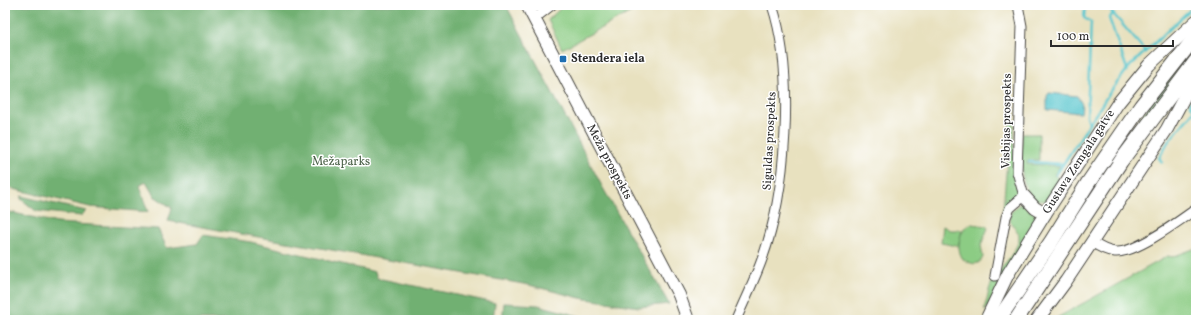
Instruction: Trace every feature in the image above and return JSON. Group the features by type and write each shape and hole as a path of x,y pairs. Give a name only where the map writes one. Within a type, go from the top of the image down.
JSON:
{"main road":[{"name":"Gustava Zemgala gatve","path":"998,320 1051,242 1088,183 1141,106 1196,36"},
{"path":"1016,320 1101,191 1149,122 1196,61"}],"street":[{"name":"Meža prospekts","path":"527,5 679,295 688,320"},
{"path":"534,19 552,5"},
{"name":"Siguldas prospekts","path":"736,320 761,262 779,194 782,167 784,85 782,51 772,5"},
{"name":"Visbijas prospekts","path":"1018,5 1022,26 1017,172 1024,196"},
{"name":"Gustava Zemgala gatve","path":"986,320 1008,274 1045,214 1118,103 1134,82 1167,47 1196,21"},
{"path":"1037,320 1092,242 1167,129 1196,75"},
{"path":"994,276 1006,217 1010,208 1024,196 1035,208 1045,214"},
{"path":"1092,242 1110,251 1127,251 1175,224 1196,209"}],"green space":[{"name":"Mežaparks","path":"5,5 506,5 603,188 669,304 639,307 580,298 529,285 168,221 172,208 154,196 146,182 139,186 148,212 90,207 5,187"},
{"path":"564,5 630,5 633,11 562,49 548,20"},
{"path":"1196,43 1196,51 1100,181 1098,179 1122,142"},
{"path":"1011,112 1014,114 1014,150 1018,190 1016,198 1004,212 1003,210"},
{"path":"1022,134 1039,134 1039,160 1028,160 1027,164 1060,166 1054,175 1061,180 1050,197 1045,201 1034,200 1025,185 1021,161"},
{"path":"21,196 86,211 81,216 36,211 21,199"},
{"path":"1020,204 1023,204 1036,215 1036,220 985,311 989,289 992,282 1018,243 1018,233 1011,222 1010,215"},
{"path":"5,211 58,223 158,229 167,248 197,244 203,235 251,242 375,272 377,278 495,303 493,320 5,320"},
{"path":"972,224 986,226 988,228 981,245 983,257 979,262 974,264 963,259 959,250 961,234 964,229"},
{"path":"943,226 950,230 962,230 958,246 941,243"},
{"path":"1196,248 1196,320 1053,320 1168,256 1172,257"},
{"path":"504,303 538,305 594,320 502,320"}],"water":[{"path":"1049,93 1077,96 1082,104 1081,113 1047,110 1047,96"}],"waterway":[{"path":"1085,5 1084,18 1091,22 1087,116 1089,123"},
{"path":"1112,5 1110,10 1145,51"},
{"path":"1056,175 1108,95 1129,67 1195,5"},
{"path":"1113,14 1109,18 1127,69"},
{"path":"1196,93 1190,103 1196,114"},
{"path":"1162,162 1159,158 1168,142 1194,111"},
{"path":"1029,162 1063,164"}],"place":[{"name":"Stendera iela","path":"563,59"}]}
